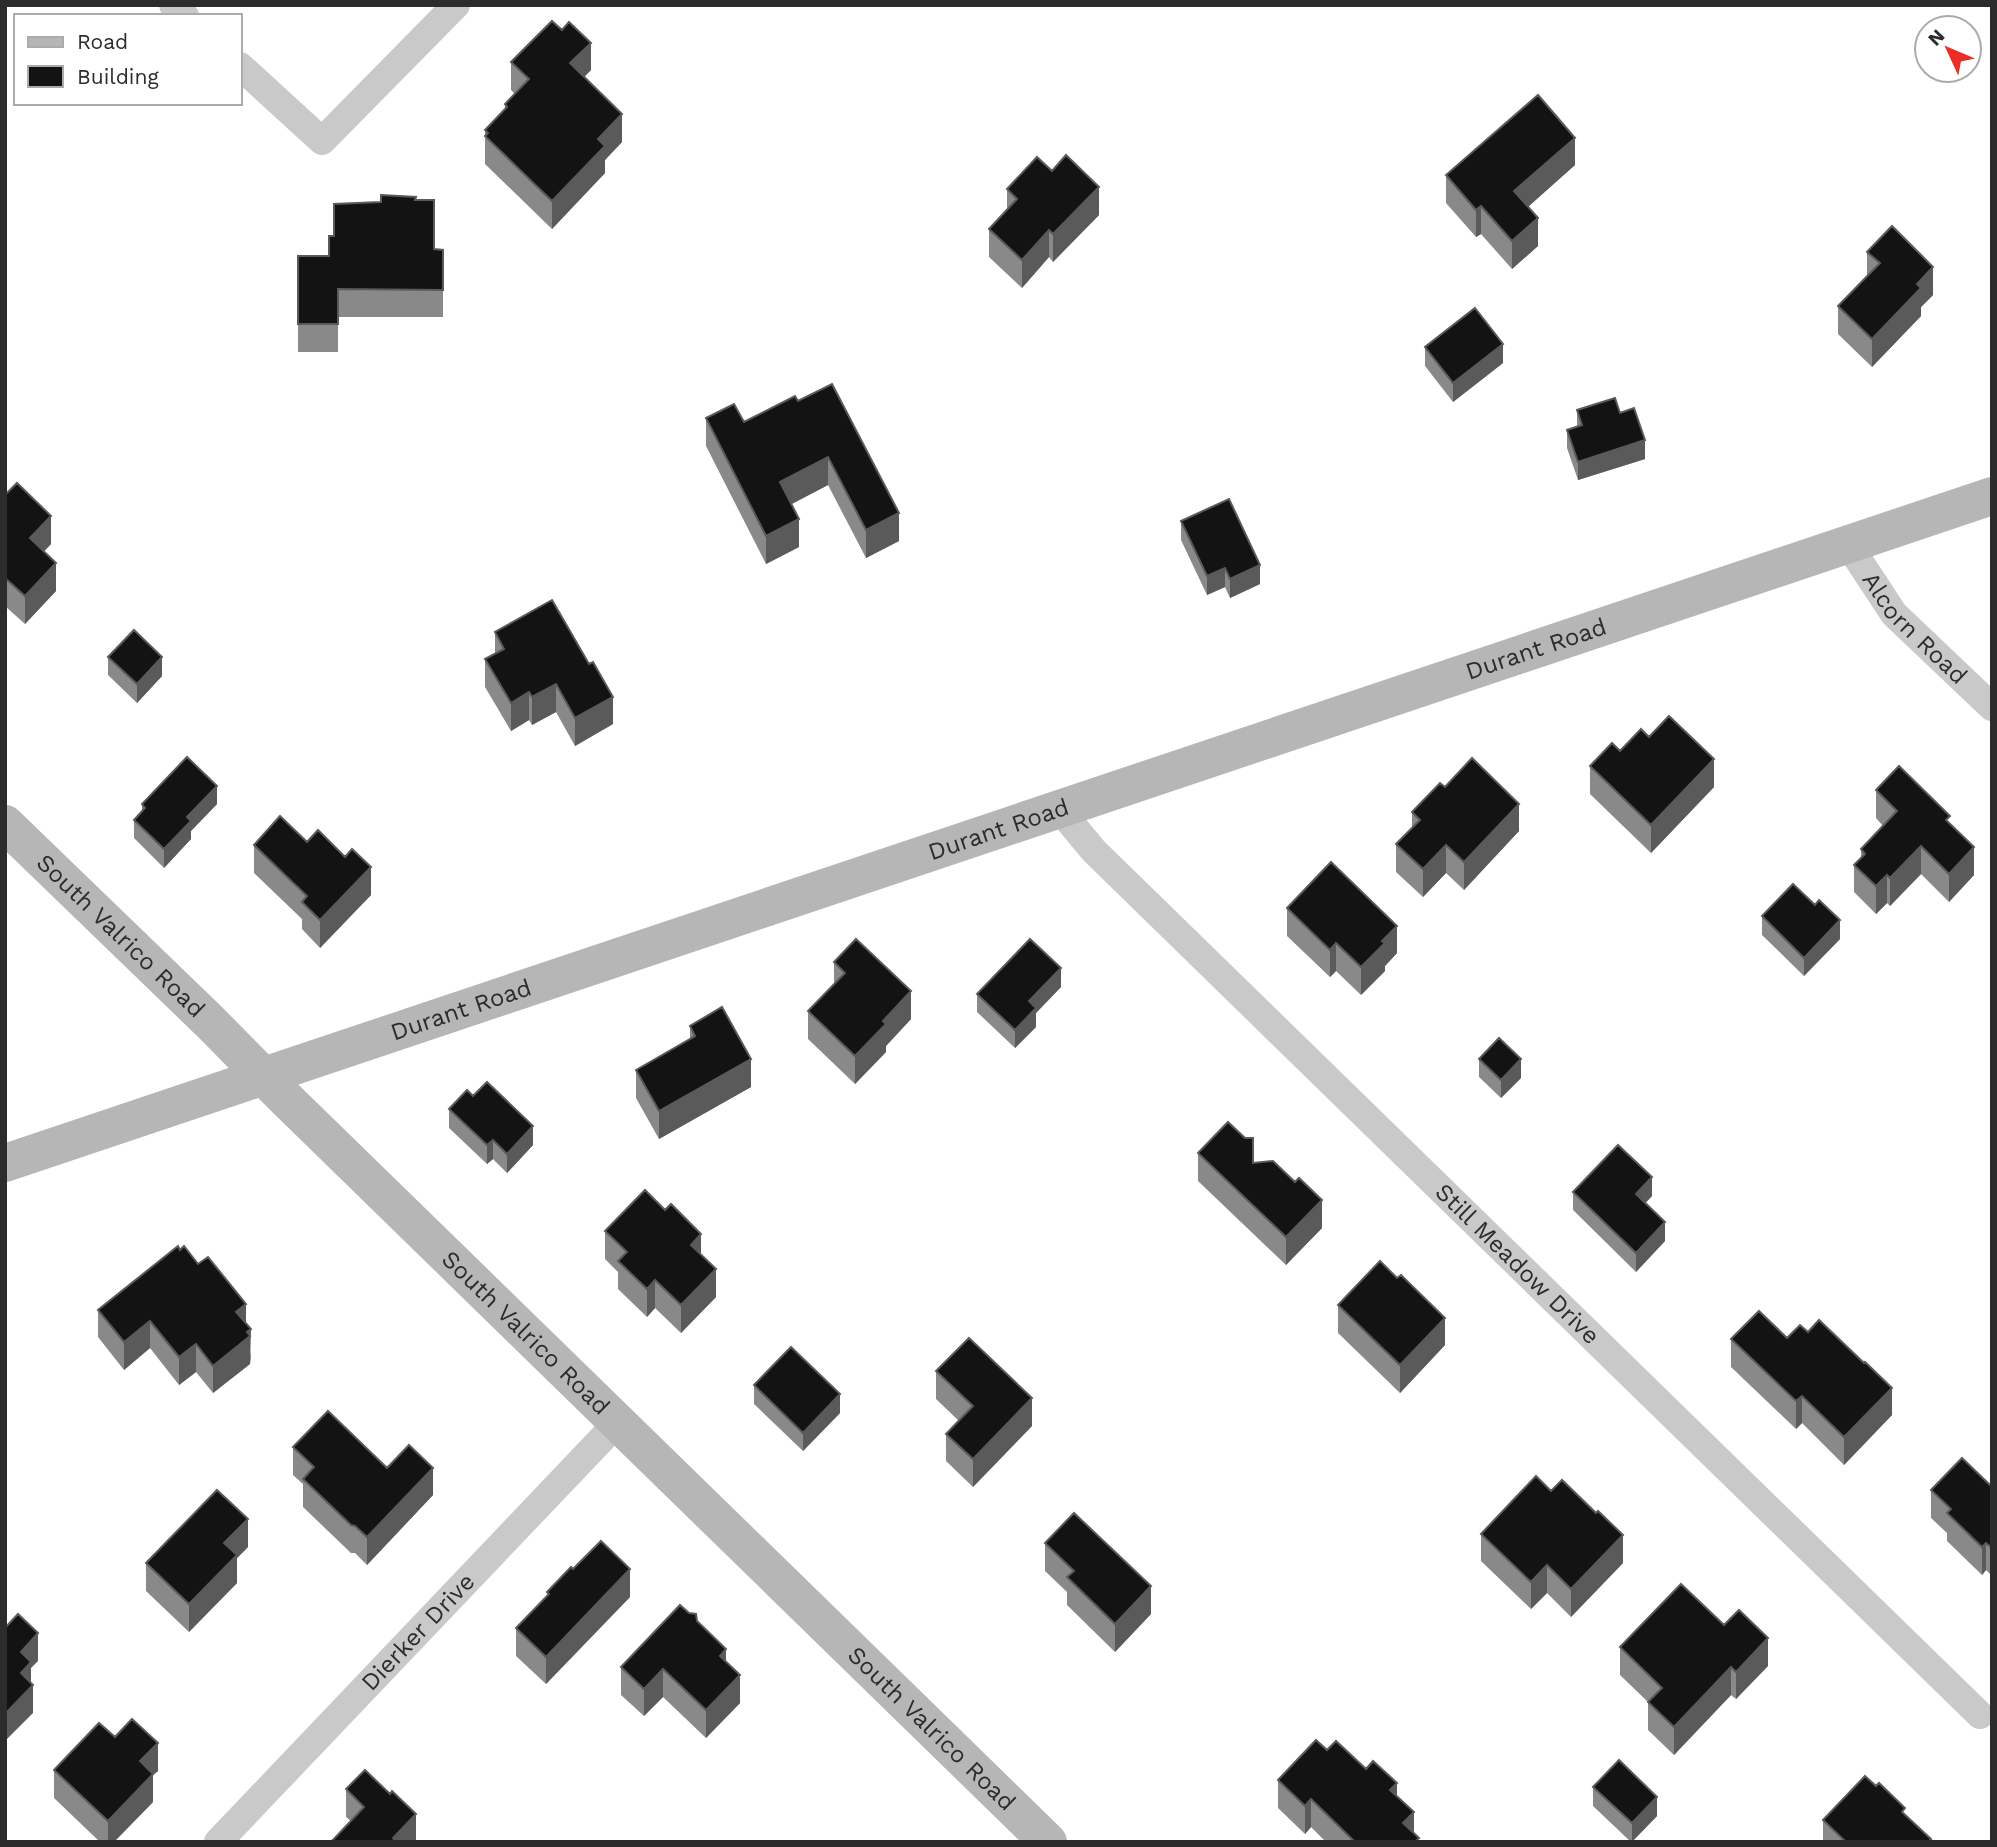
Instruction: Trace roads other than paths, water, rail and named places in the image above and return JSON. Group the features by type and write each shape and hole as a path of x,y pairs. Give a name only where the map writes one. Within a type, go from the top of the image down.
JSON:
{"street":[{"path":"242,68 322,141 456,5"},
{"name":"Durant Road","path":"5,1163 1992,496"},
{"name":"Alcorn Road","path":"1847,544 1894,614 1992,707"},
{"name":"Still Meadow Drive","path":"1059,809 1104,861 1980,1715"},
{"name":"South Valrico Road","path":"5,824 210,1021 263,1077 1048,1842"},
{"name":"Dierker Drive","path":"218,1842 618,1422"}]}
